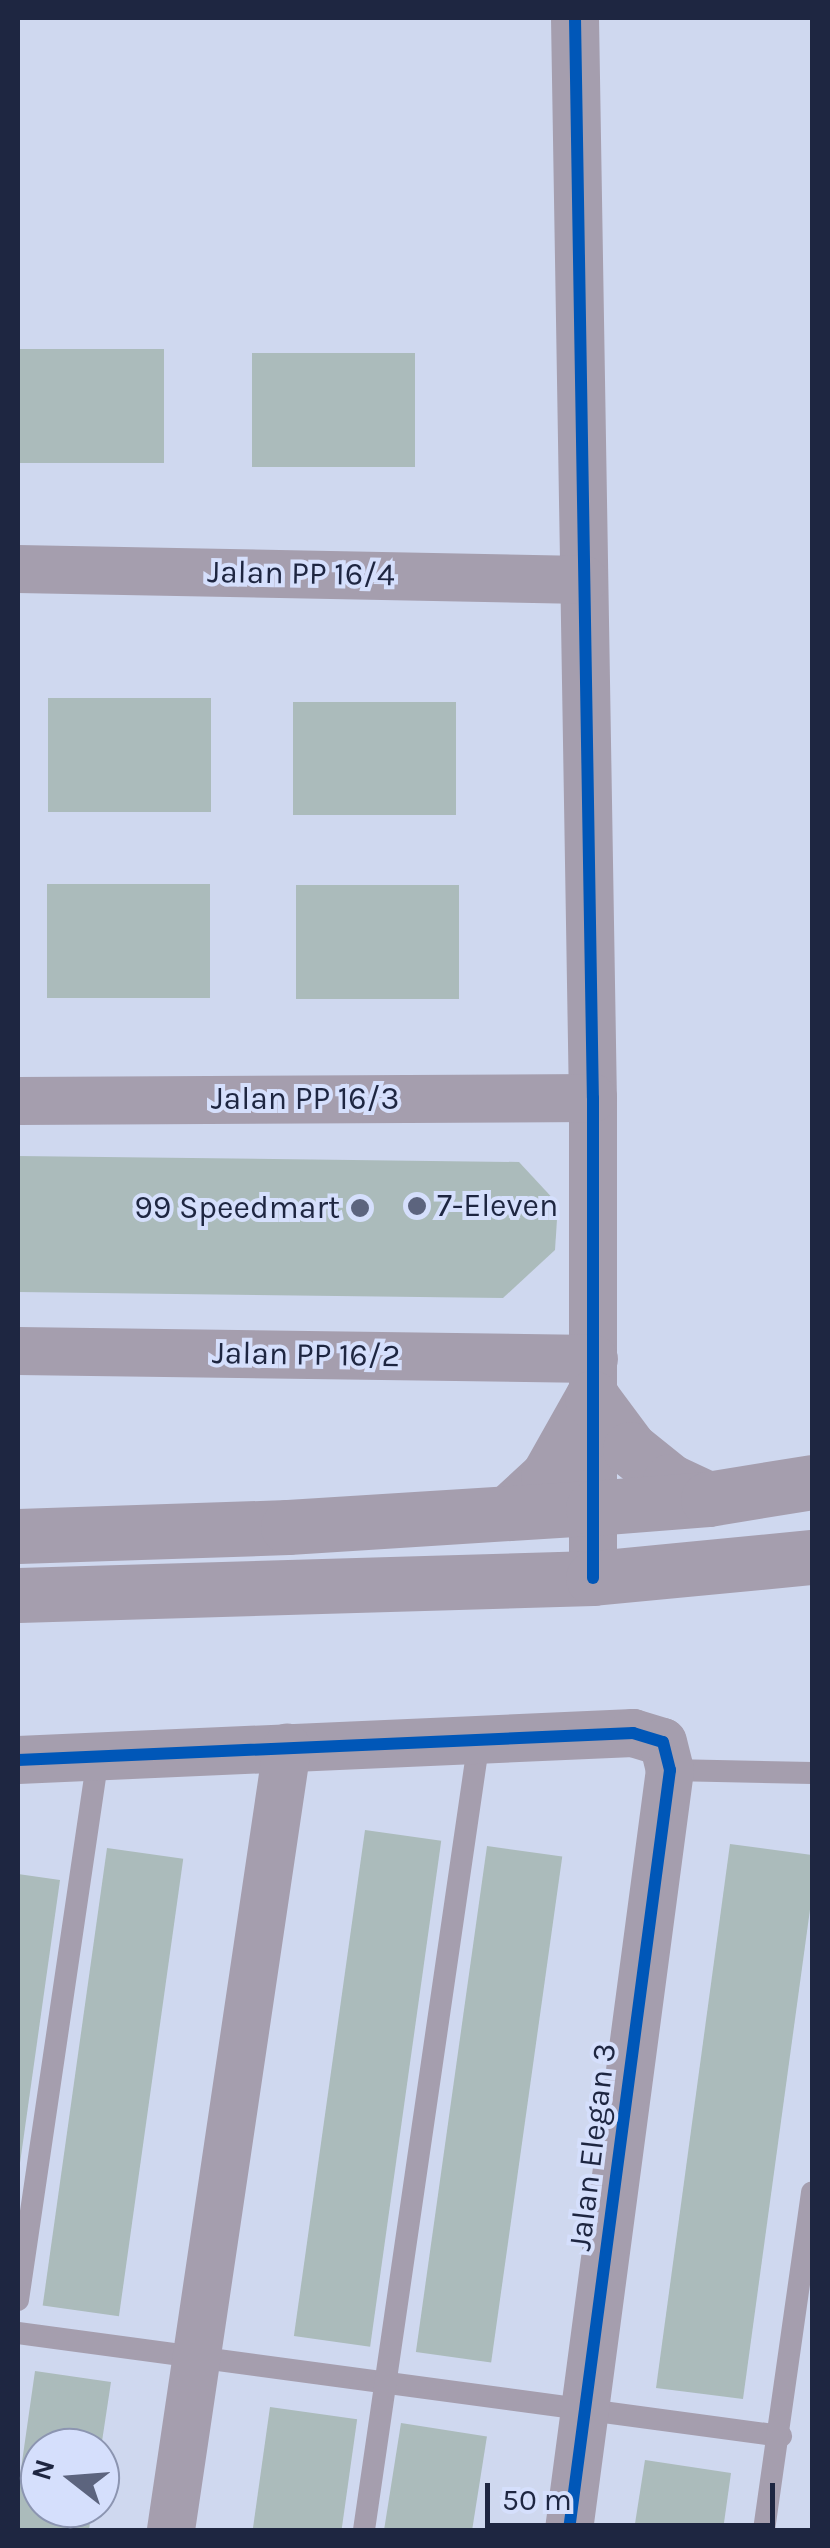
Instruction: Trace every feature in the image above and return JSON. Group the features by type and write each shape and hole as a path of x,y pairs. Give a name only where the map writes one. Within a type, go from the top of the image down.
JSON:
{"street":[{"path":"575,18 592,1098 593,1578"},
{"name":"Jalan PP 16/4","path":"18,569 584,580"},
{"name":"Jalan PP 16/3","path":"18,1100 592,1098"},
{"name":"Jalan PP 16/2","path":"18,1350 593,1379"},
{"path":"593,1379 630,1449 670,1481 708,1499"},
{"path":"498,1514 548,1476 593,1379"},
{"path":"18,1536 594,1508 708,1499 812,1482"},
{"path":"18,1595 593,1578 812,1558"},
{"path":"18,1760 633,1733 663,1742 670,1770"},
{"path":"171,2530 287,1748"},
{"name":"Jalan Elegan 3","path":"570,2530 670,1770"}],"lane":[{"path":"364,2530 479,1740"},
{"path":"18,2300 98,1757"},
{"path":"670,1770 812,1773"},
{"path":"764,2530 781,2436 812,2192"},
{"path":"18,2333 781,2436"}],"building":[{"path":"18,349 164,349 164,463 18,463"},
{"path":"252,353 415,353 415,467 252,467"},
{"path":"48,698 211,698 211,812 48,812"},
{"path":"293,702 456,702 456,815 293,815"},
{"path":"47,884 210,884 210,998 47,998"},
{"path":"296,885 459,885 459,999 296,999"},
{"path":"18,1156 519,1162 558,1204 555,1250 503,1298 18,1292"},
{"path":"365,1830 441,1841 370,2347 294,2336"},
{"path":"730,1844 812,1855 812,1895 743,2399 656,2388"},
{"path":"487,1846 562,1857 491,2363 416,2352"},
{"path":"107,1848 183,1859 119,2316 43,2306"},
{"path":"18,1874 60,1880 20,2163 18,2163"},
{"path":"35,2371 111,2382 104,2428 27,2428"},
{"path":"270,2407 357,2419 342,2530 253,2530"},
{"path":"401,2423 487,2437 472,2530 384,2530"},
{"path":"645,2460 731,2473 723,2530 634,2530"},
{"path":"20,2476 20,2528 89,2530 18,2530"}],"cycle path":[{"path":"575,18 593,1098 593,1578"},
{"path":"18,1760 633,1733 663,1742 670,1770 569,2530"}],"place":[{"name":"7-Eleven","path":"417,1206"},
{"name":"99 Speedmart","path":"360,1208"}]}
